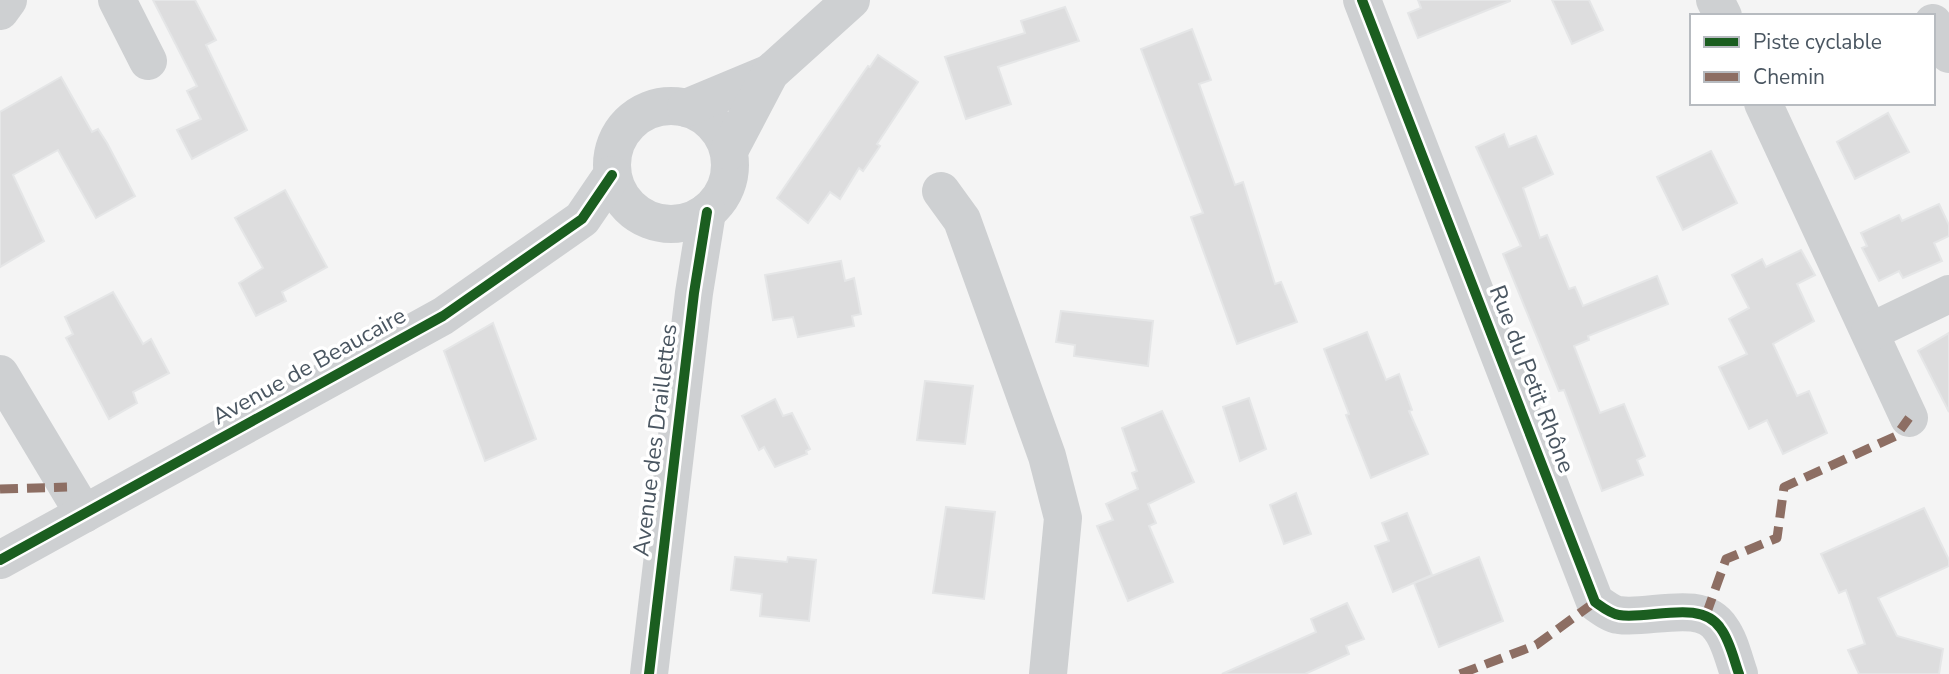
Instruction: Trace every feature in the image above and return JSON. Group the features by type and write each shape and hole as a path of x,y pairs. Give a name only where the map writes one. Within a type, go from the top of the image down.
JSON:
{"street":[{"path":"0,11 8,0"},
{"path":"117,0 148,61"},
{"path":"687,108 769,73 850,0"},
{"name":"Rue du Petit Rhône","path":"1362,0 1595,602 1616,615 1644,617 1684,612 1706,615 1721,628 1739,674"},
{"path":"1935,27 1949,54"},
{"path":"729,151 769,73"},
{"path":"1764,105 1909,418"},
{"path":"582,219 652,220 678,224 694,220 707,212 719,199 727,184 729,151 723,136 713,124 701,114 687,108 667,106 648,110 631,121 619,136 612,155 612,175 618,191 628,206 652,220"},
{"name":"Avenue de Beaucaire","path":"0,560 443,316 582,219 612,175"},
{"path":"941,191 962,220 1048,456 1063,518 1048,674"},
{"name":"Avenue des Draillettes","path":"649,674 694,293 707,212"},
{"name":"Avenue des Draillettes","path":"652,220 694,293"},
{"path":"1870,332 1949,294"},
{"path":"0,374 84,514"}],"building":[{"path":"153,0 195,0 216,40 206,45 247,130 192,159 177,130 201,119 187,91 197,86"},
{"path":"1418,0 1510,1 1418,38 1408,13 1421,8"},
{"path":"1552,0 1589,0 1603,30 1572,44"},
{"path":"1065,7 1079,41 998,67 1011,104 966,119 945,57 1025,33 1021,21"},
{"path":"1192,29 1211,80 1199,84 1235,185 1243,182 1275,284 1281,282 1297,322 1237,344 1191,217 1203,213 1141,49"},
{"path":"878,55 918,82 877,144 880,146 863,171 859,168 840,199 830,192 808,223 777,198"},
{"path":"61,77 92,132 98,129 107,143 135,196 96,218 58,150 13,175 44,241 0,267 0,112"},
{"path":"1888,113 1909,152 1855,179 1837,142"},
{"path":"1504,134 1509,147 1536,136 1553,174 1523,188 1540,238 1547,235 1569,289 1575,287 1583,306 1657,276 1668,304 1588,336 1589,340 1574,346 1600,413 1624,404 1645,456 1637,460 1643,475 1602,491 1564,390 1559,391 1503,254 1521,246 1476,147"},
{"path":"1711,151 1737,203 1683,230 1657,177"},
{"path":"285,190 327,267 282,292 286,301 256,316 239,283 263,268 235,218"},
{"path":"1939,204 1949,225 1949,236 1934,243 1942,261 1903,278 1899,271 1879,281 1862,248 1867,246 1861,233 1899,215 1902,221"},
{"path":"1801,250 1815,275 1797,284 1814,321 1773,344 1797,396 1809,391 1827,433 1783,454 1767,420 1749,429 1719,367 1747,354 1729,319 1749,308 1732,275 1762,259 1766,267"},
{"path":"841,261 845,281 854,278 861,314 852,316 854,326 798,337 793,317 773,320 765,275"},
{"path":"113,292 143,344 151,339 169,373 133,392 137,403 109,419 66,338 73,334 65,317"},
{"path":"1061,311 1153,321 1148,366 1074,356 1075,345 1056,342"},
{"path":"493,323 536,439 485,461 444,351"},
{"path":"1367,332 1386,380 1399,374 1412,410 1409,411 1428,454 1371,478 1324,349"},
{"path":"1949,333 1949,412 1918,351"},
{"path":"925,381 973,386 965,444 917,440"},
{"path":"1249,398 1266,449 1240,461 1223,407"},
{"path":"775,399 783,416 792,413 810,449 806,451 807,454 775,467 764,447 759,450 742,416"},
{"path":"1162,411 1194,482 1148,504 1156,523 1149,526 1173,582 1128,601 1097,526 1113,520 1106,504 1138,489 1132,473 1137,471 1122,428"},
{"path":"1296,493 1311,534 1284,544 1270,505"},
{"path":"946,507 995,512 984,599 933,593"},
{"path":"1924,508 1949,560 1949,566 1878,598 1897,636 1943,649 1939,674 1859,674 1848,650 1865,644 1846,590 1839,593 1821,554"},
{"path":"1407,513 1432,575 1393,592 1375,546 1389,541 1382,523"},
{"path":"735,557 787,562 788,557 816,560 809,621 760,616 762,594 731,590"},
{"path":"1479,557 1503,621 1439,647 1414,583"},
{"path":"1347,603 1364,639 1346,646 1349,654 1305,674 1222,674 1316,632 1311,619"}],"marked path":[{"path":"1706,615 1726,559 1777,538 1784,487 1896,436 1909,418"},
{"path":"0,489 67,487"},
{"path":"1460,674 1536,645 1595,602"}],"cycle path":[{"path":"1362,0 1595,602 1619,615 1674,612 1701,614 1721,629 1739,674"},
{"path":"0,560 443,316 582,219 612,175"},
{"path":"649,674 694,293 707,212"}]}
